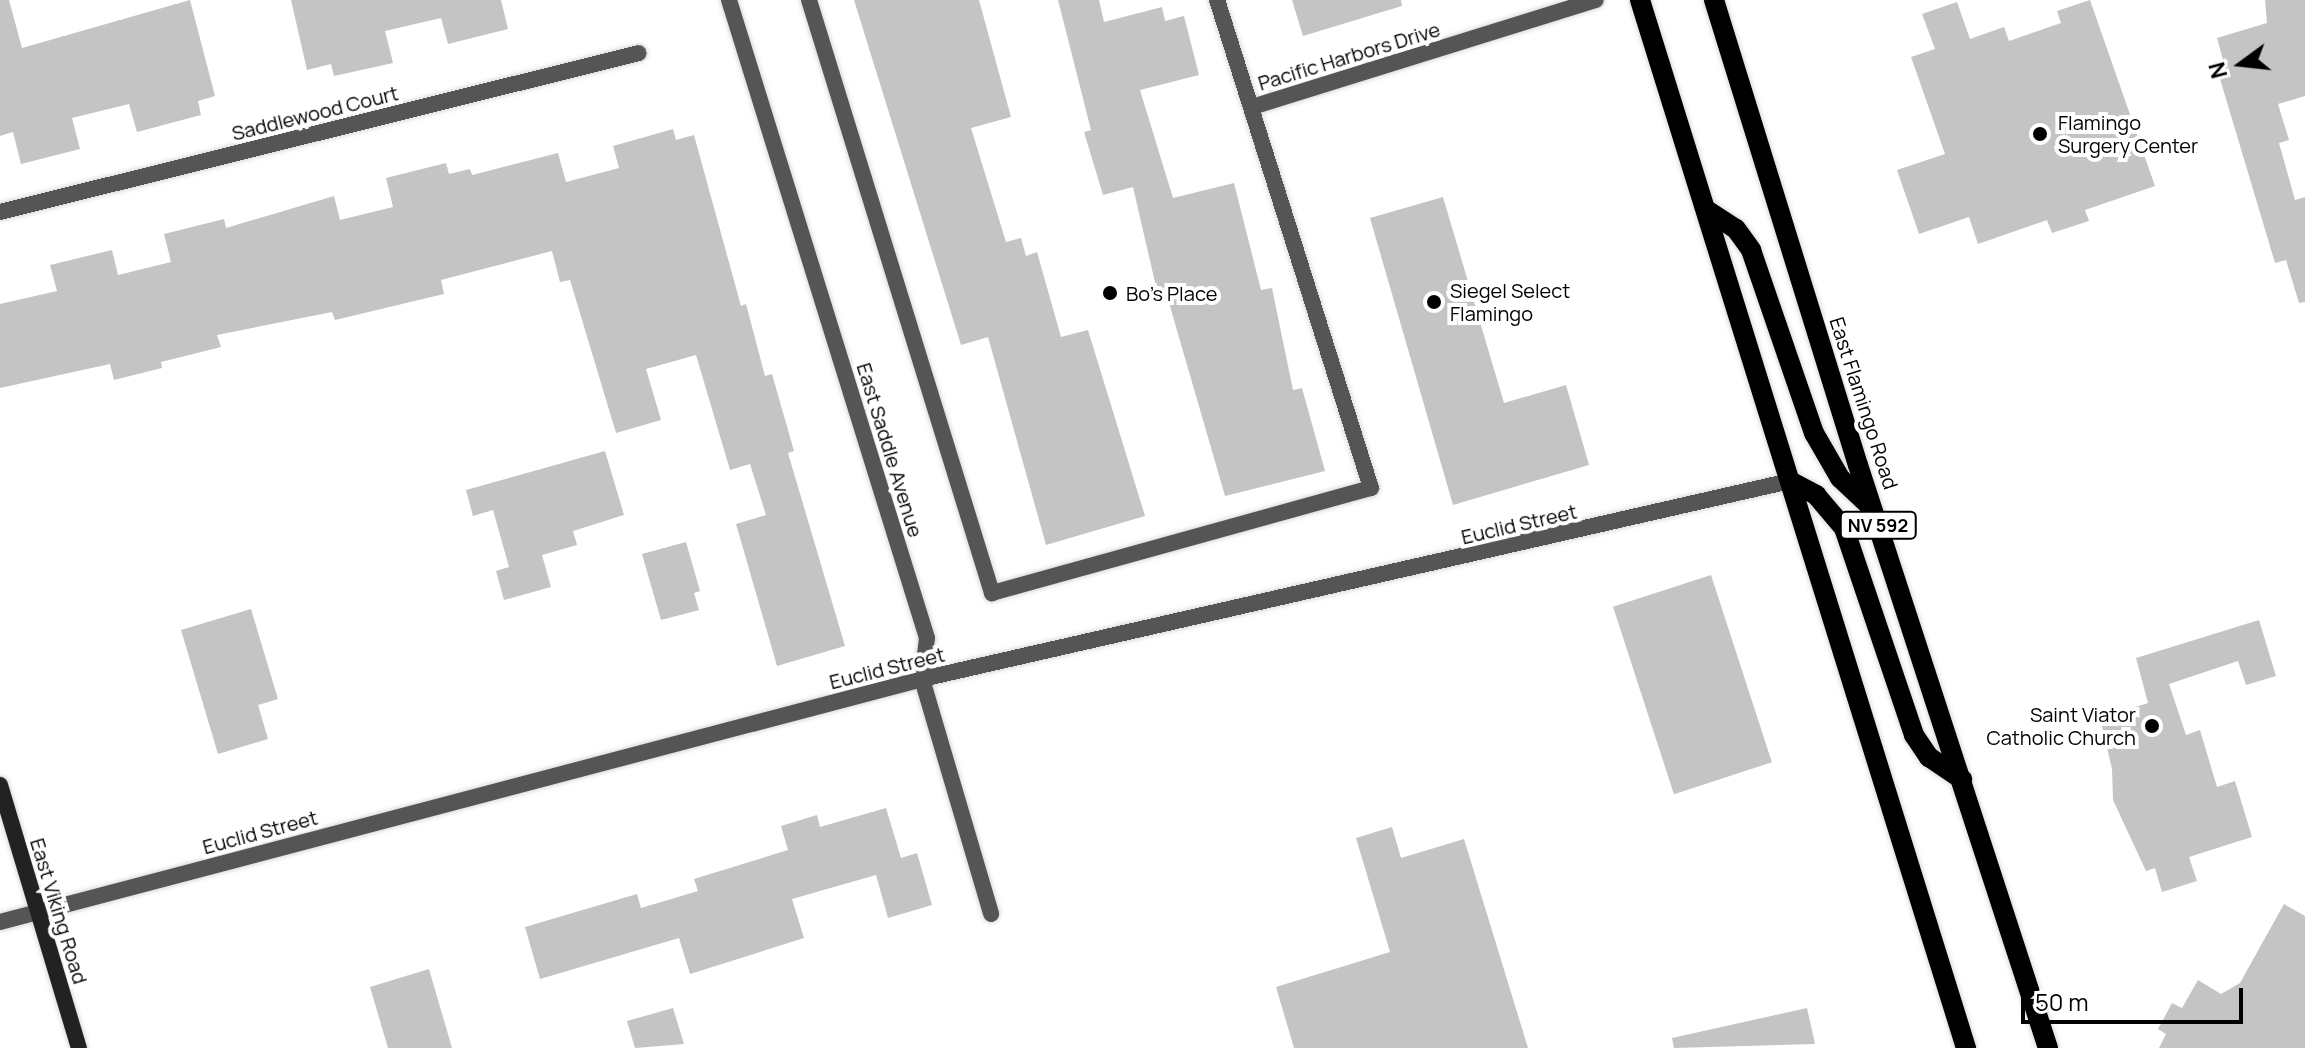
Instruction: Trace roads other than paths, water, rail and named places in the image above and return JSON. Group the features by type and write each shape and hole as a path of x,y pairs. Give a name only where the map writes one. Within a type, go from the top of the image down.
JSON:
{"main road":[{"name":"NV 592","path":"1640,0 1966,1048"},
{"name":"East Flamingo Road","path":"1714,0 1873,508 2048,1048"},
{"path":"1708,211 1736,229 1751,250 1814,433 1840,478 1873,508"},
{"path":"1790,481 1816,495 1844,528 1914,735 1929,757 1962,779"}],"street":[{"name":"East Saddle Avenue","path":"729,0 927,638 922,679 991,914"},
{"path":"809,0 992,593 1371,488 1217,0"},
{"name":"Pacific Harbors Drive","path":"1252,107 1596,0"},
{"name":"Saddlewood Court","path":"0,212 639,53"},
{"name":"Euclid Street","path":"0,922 922,679 1790,481"},
{"name":"East Viking Road","path":"0,785 79,1048"}],"place":[{"name":"Flamingo Surgery Center","path":"2040,134"},
{"name":"Bo's Place","path":"1110,293"},
{"name":"Siegel Select Flamingo","path":"1434,302"},
{"name":"Saint Viator Catholic Church","path":"2152,726"}]}
